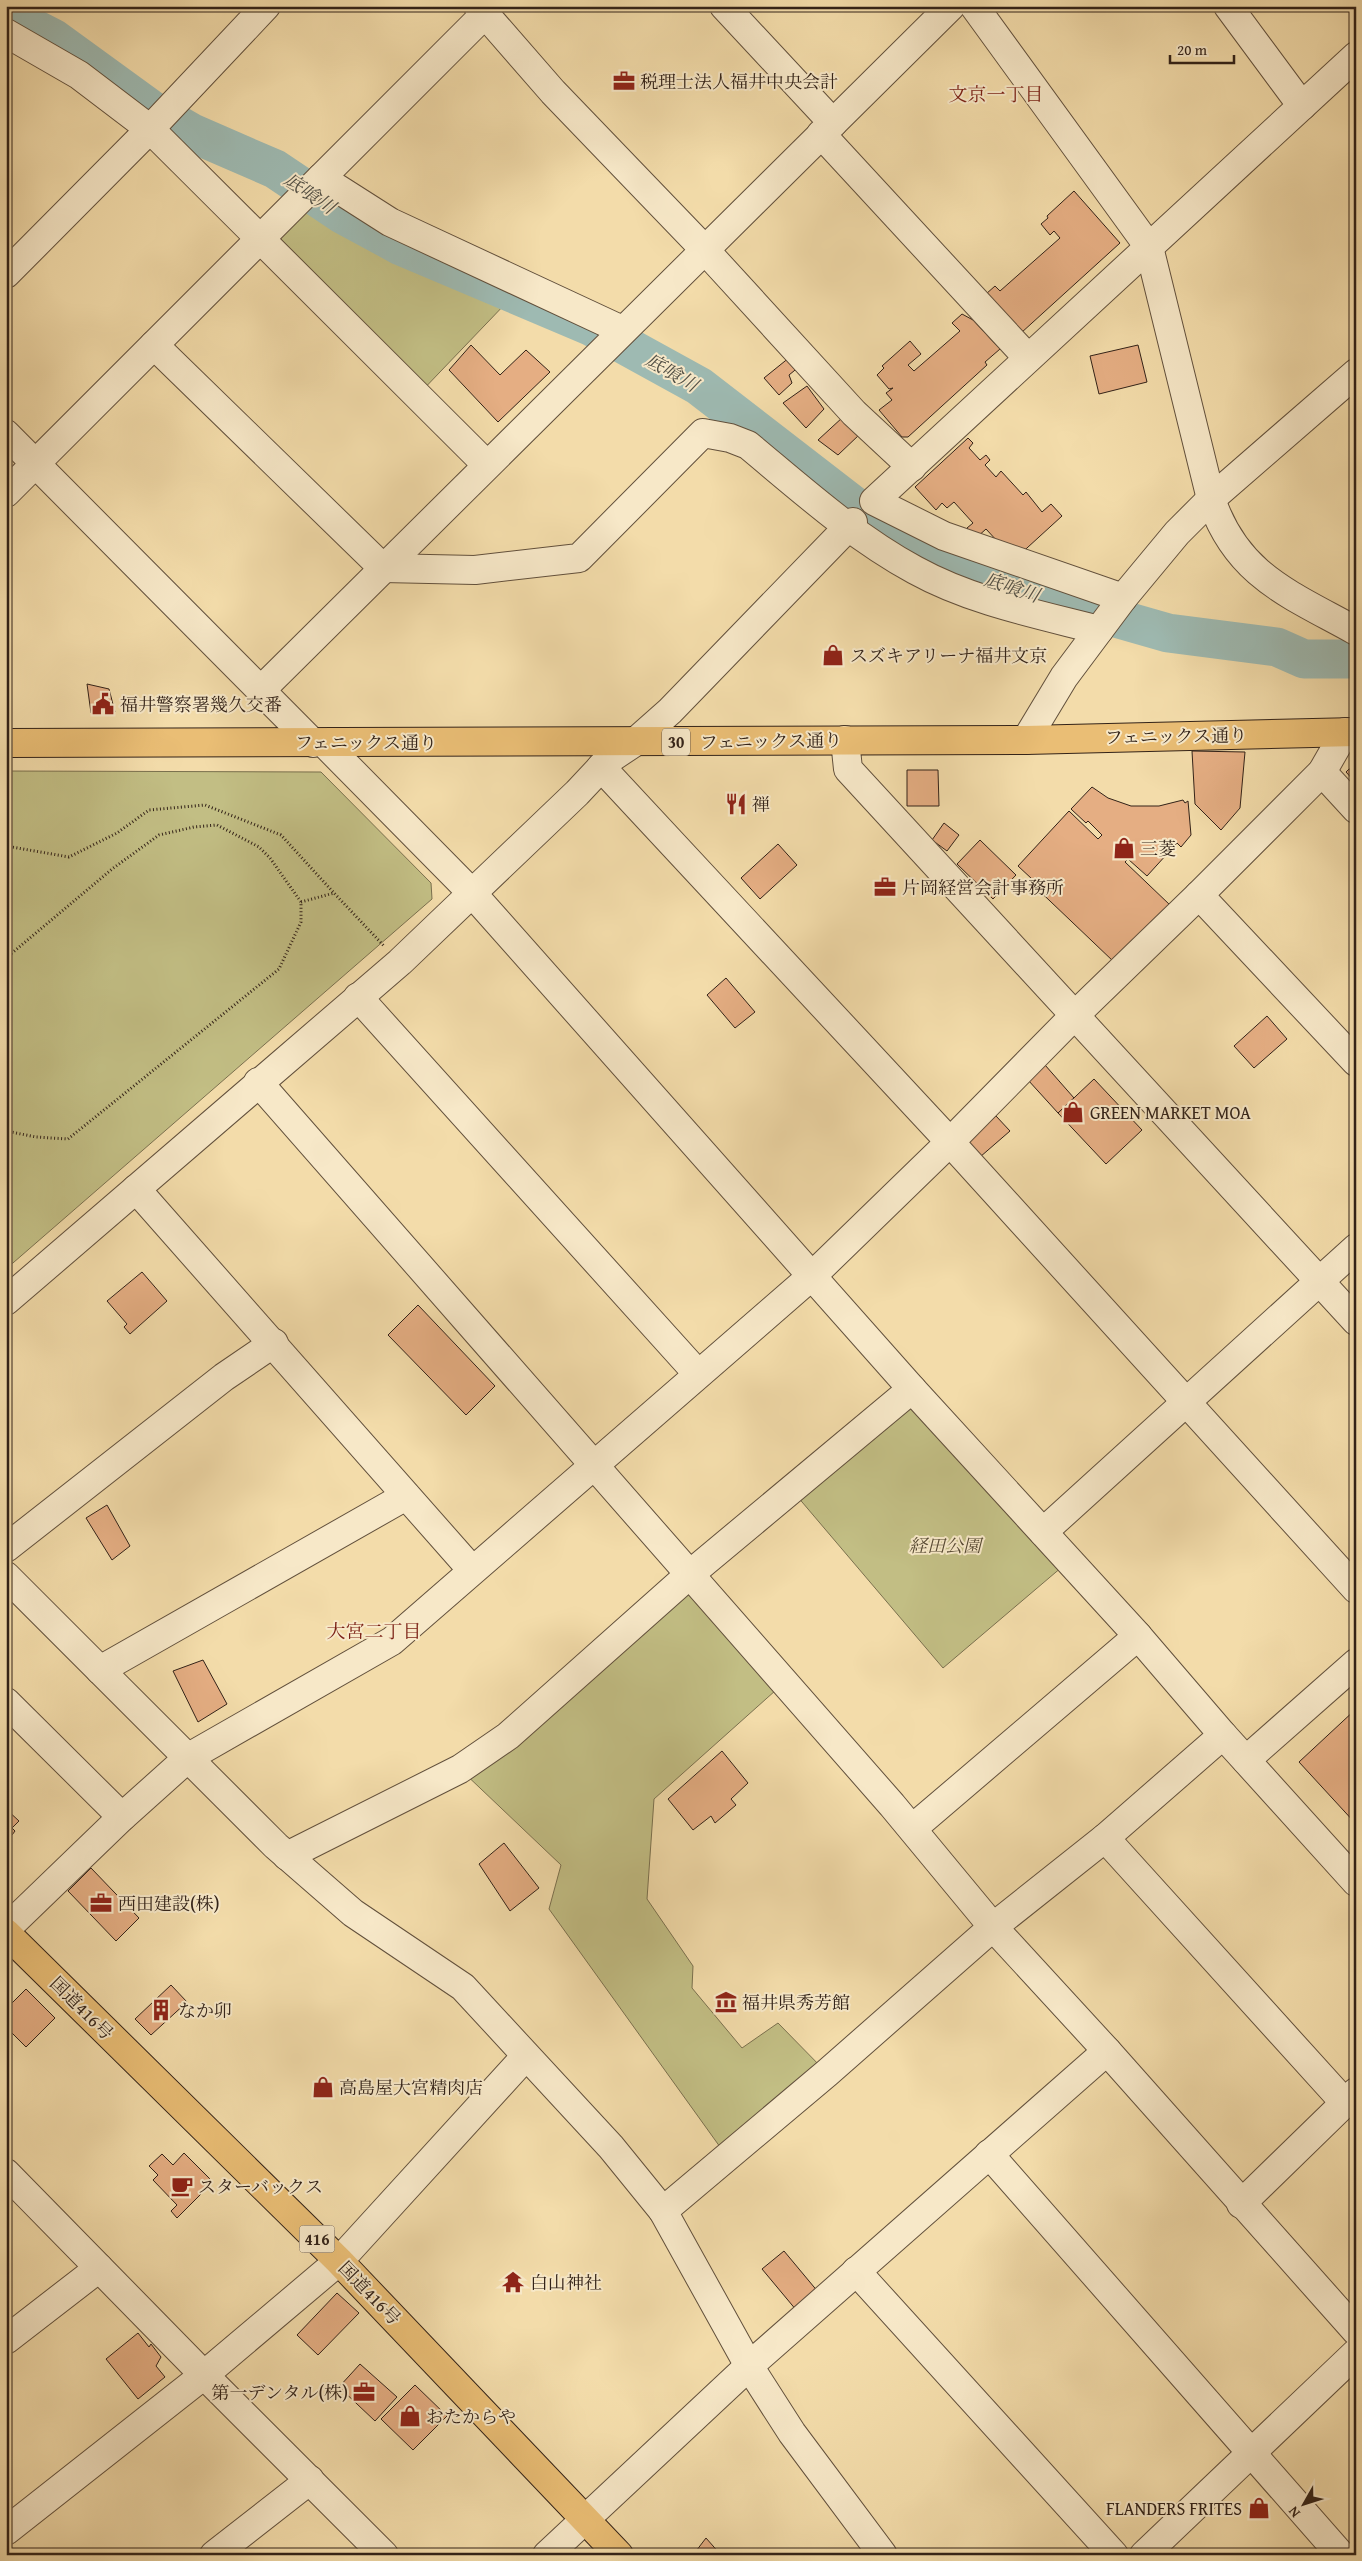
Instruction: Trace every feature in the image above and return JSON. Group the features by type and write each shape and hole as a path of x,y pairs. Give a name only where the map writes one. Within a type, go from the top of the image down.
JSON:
{"main road":[{"name":"フェニックス通り","path":"6,743 1026,740 1351,732"},
{"name":"国道416号","path":"6,1933 339,2261 619,2555"}],"street":[{"path":"6,274 159,120 266,6"},
{"path":"724,6 827,128 1028,358"},
{"path":"261,690 622,330 951,6"},
{"path":"974,6 1149,247 1211,499 1229,537 1256,572 1280,589 1352,627"},
{"path":"1228,6 1302,106"},
{"path":"6,493 260,240 482,10 553,92 704,249 854,412 912,467"},
{"path":"6,34 159,120 260,240 487,465"},
{"path":"1123,598 944,536 874,501 1356,56"},
{"path":"314,185 622,330"},
{"path":"154,345 383,568 475,570 580,558 703,433 730,438 748,446 850,524 915,570 959,591 1099,630"},
{"path":"1026,740 1064,677 1123,598 1177,533 1211,499 1356,373"},
{"path":"6,434 261,690 471,892 813,1275 912,1389 1138,1636 1223,1735 1356,1882"},
{"path":"6,1301 258,1082 400,962 471,892 577,793 608,760 635,742 670,711 850,524"},
{"path":"6,1929 122,1817 189,1757 392,1641 813,1275 950,1142 1076,1014 1322,772 1351,732"},
{"path":"845,740 848,769 1076,1014 1356,1321"},
{"path":"601,767 950,1142 1184,1402 1356,1589"},
{"path":"1322,772 1356,809"},
{"path":"1199,895 1356,1062"},
{"path":"358,997 698,1374"},
{"path":"258,1082 912,1828 993,1927 1107,2051 1241,2204 1356,2331"},
{"path":"136,1188 472,1570"},
{"path":"1043,1532 1184,1402 1356,1248"},
{"path":"6,1548 224,1377 274,1343"},
{"path":"287,1856 460,1769 508,1736 689,1575 912,1389"},
{"path":"100,1670 406,1496"},
{"path":"6,1576 287,1856 353,1913 463,1987 610,2147 663,2211 749,2366 792,2433 883,2555"},
{"path":"912,1828 1138,1636"},
{"path":"1246,1760 1356,1663"},
{"path":"6,1702 122,1817"},
{"path":"663,2211 820,2079 993,1927 1105,1838 1223,1735"},
{"path":"1105,1838 1350,2097 1241,2204"},
{"path":"547,2555 749,2366 1107,2051"},
{"path":"6,2530 204,2375 339,2261 526,2056"},
{"path":"989,2154 1341,2555"},
{"path":"6,2173 384,2555"},
{"path":"6,2340 99,2268"},
{"path":"856,2272 1114,2555"},
{"path":"1144,2555 1356,2353"},
{"path":"214,2555 310,2480"}],"path":[{"path":"6,846 69,858 117,833 149,810 205,805 281,835 400,962"},
{"path":"6,958 112,869 159,834 194,827 217,825 259,847 270,858 301,902 301,922 279,968 68,1140 36,1137 6,1131"},
{"path":"301,902 334,893"}],"green space":[{"path":"306,194 508,301 417,396 260,240"},
{"path":"6,771 321,772 431,883 432,899 6,1269"},
{"name":"経田公園","path":"912,1389 1069,1561 943,1668 791,1489"},
{"path":"692,1577 785,1682 654,1799 647,1899 693,1966 692,1988 742,2048 778,2023 827,2073 733,2165 549,1909 561,1865 460,1769"}],"building":[{"path":"1074,191 1120,243 1021,333 986,294 995,286 1000,291 1060,238 1054,231 1050,235 1041,224"},
{"path":"962,314 973,320 1000,349 985,362 987,365 908,437 902,437 879,410 892,400 886,393 893,388 889,389 877,375 884,368 882,366 910,341 921,354 908,365 914,371 960,331 952,323"},
{"path":"471,345 500,375 526,350 550,372 498,422 449,370"},
{"path":"1138,345 1147,382 1099,394 1090,356"},
{"path":"790,357 800,366 789,375 792,383 779,395 764,378"},
{"path":"807,386 824,409 806,428 783,403"},
{"path":"843,417 860,434 838,455 818,440"},
{"path":"968,438 973,443 969,448 980,460 986,455 990,460 985,465 996,477 1001,471 1023,495 1026,492 1042,512 1051,504 1062,516 1016,558 1011,556 986,529 976,538 967,528 973,523 954,502 947,508 942,503 936,510 915,487"},
{"path":"87,684 109,689 115,712 91,713"},
{"path":"1192,751 1245,752 1240,808 1221,830 1195,804"},
{"path":"1349,769 1356,769 1356,783 1346,772"},
{"path":"907,770 938,770 939,806 907,806"},
{"path":"1092,787 1108,798 1131,806 1159,806 1183,800 1185,803 1188,801 1191,835 1181,847 1177,843 1147,876 1128,859 1125,862 1170,905 1114,962 1029,881 1032,879 1018,866 1069,811 1098,839 1102,835 1088,821 1086,823 1071,809"},
{"path":"944,823 959,835 947,851 932,840"},
{"path":"980,840 1016,875 993,899 957,864"},
{"path":"778,844 797,865 760,899 741,878"},
{"path":"726,978 755,1012 735,1028 707,995"},
{"path":"1267,1016 1287,1039 1254,1068 1234,1046"},
{"path":"1045,1065 1074,1098 1058,1113 1028,1080"},
{"path":"1094,1079 1142,1130 1106,1164 1058,1113"},
{"path":"996,1116 1010,1131 980,1157 967,1142"},
{"path":"142,1272 167,1301 130,1334 124,1327 127,1324 107,1301"},
{"path":"418,1305 495,1386 466,1415 388,1335"},
{"path":"107,1505 130,1546 112,1560 86,1518"},
{"path":"203,1660 227,1704 198,1722 173,1671"},
{"path":"1356,1709 1356,1824 1299,1762"},
{"path":"722,1751 748,1783 731,1799 736,1805 715,1823 711,1816 693,1830 668,1799"},
{"path":"6,1809 19,1821 12,1828 15,1831 12,1835 8,1832 6,1834"},
{"path":"504,1843 539,1888 510,1911 479,1864"},
{"path":"91,1868 139,1918 116,1941 68,1891"},
{"name":"なか卯","path":"171,1985 187,2002 151,2035 135,2019"},
{"path":"26,1989 55,2018 26,2047 6,2027 6,2009"},
{"path":"184,2153 213,2182 177,2218 171,2211 177,2205 153,2180 158,2175 149,2166 162,2154 173,2165"},
{"path":"784,2251 819,2293 797,2311 762,2269"},
{"path":"337,2293 359,2313 318,2355 297,2335"},
{"path":"138,2333 149,2347 151,2344 161,2357 156,2366 165,2377 138,2399 106,2359"},
{"path":"360,2364 397,2397 375,2421 339,2387"},
{"path":"415,2385 447,2416 413,2450 381,2419"},
{"path":"706,2538 721,2555 693,2555"}],"waterway":[{"name":"底喰川","path":"6,14 53,38 152,110 192,133 275,169 342,214 401,246 590,326 699,386 875,522 935,559 1007,587 1168,633 1277,647 1304,659 1356,659"}],"place":[{"name":"税理士法人福井中央会計","path":"624,81"},
{"name":"スズキアリーナ福井文京","path":"833,655"},
{"name":"福井警察署幾久交番","path":"103,704"},
{"name":"禅","path":"736,804"},
{"name":"三菱","path":"1124,848"},
{"name":"片岡経営会計事務所","path":"885,887"},
{"name":"GREEN MARKET MOA","path":"1073,1112"},
{"name":"西田建設(株)","path":"101,1903"},
{"name":"福井県秀芳館","path":"726,2002"},
{"name":"なか卯","path":"161,2010"},
{"name":"高島屋大宮精肉店","path":"323,2087"},
{"name":"スターバックス","path":"182,2186"},
{"name":"白山神社","path":"513,2282"},
{"name":"第一デンタル(株)","path":"364,2392"},
{"name":"おたからや","path":"410,2416"},
{"name":"FLANDERS FRITES","path":"1259,2508"}],"district":[{"name":"文京一丁目","path":"996,94"},
{"name":"大宮二丁目","path":"374,1631"}]}
